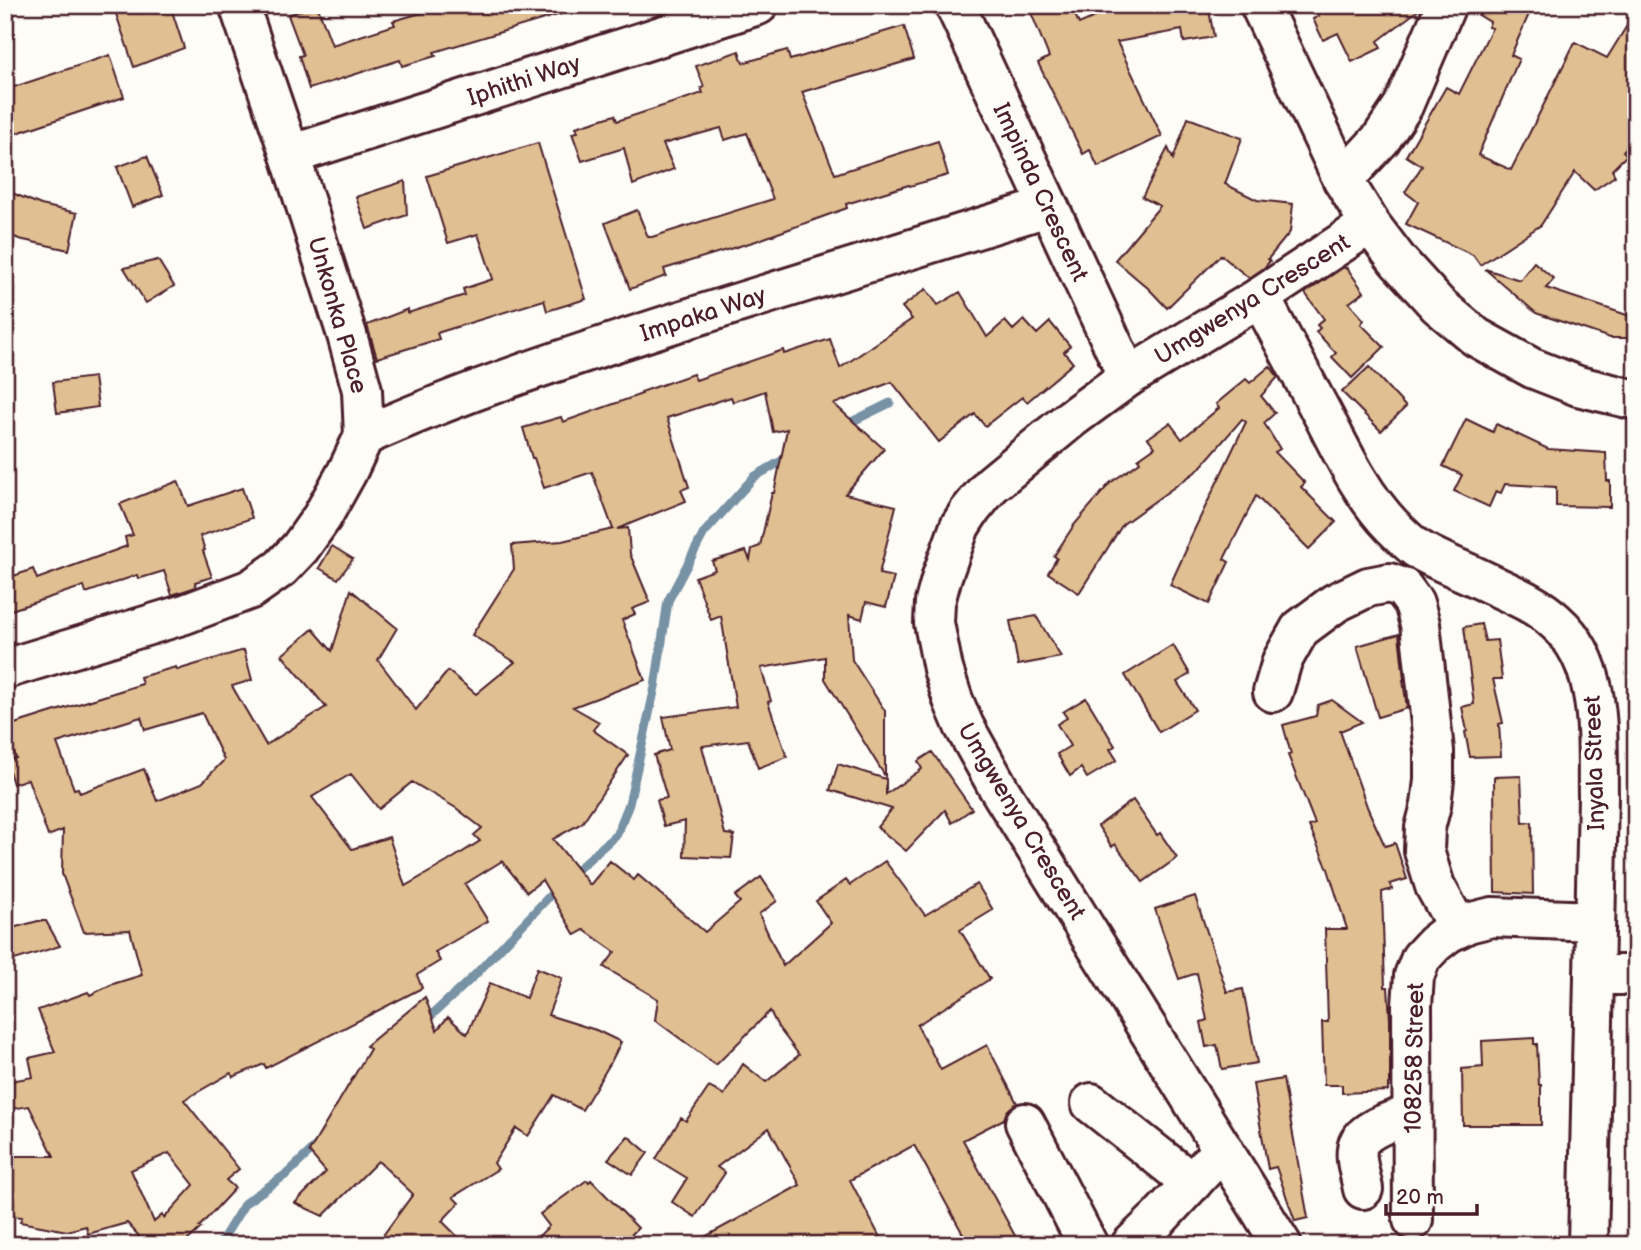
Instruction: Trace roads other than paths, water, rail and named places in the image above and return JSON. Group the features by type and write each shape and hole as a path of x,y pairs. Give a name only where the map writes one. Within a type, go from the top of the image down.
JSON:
{"street":[{"name":"Unkonka Place","path":"5,668 184,614 251,589 281,568 322,517 364,436 362,390 347,335 239,5"},
{"name":"Iphithi Way","path":"290,155 758,5"},
{"name":"Impinda Crescent","path":"955,5 1128,377"},
{"path":"1260,5 1343,180 1370,224 1398,261 1438,305 1476,337 1532,368 1578,386 1636,400"},
{"path":"1343,180 1381,139 1403,106 1446,5"},
{"name":"Impaka Way","path":"364,436 425,408 540,366 893,253 1047,207"},
{"name":"Umgwenya Crescent","path":"1282,1245 982,760 964,726 943,668 934,623 935,602 960,526 977,500 991,485 1072,418 1128,377 1260,297 1370,224"},
{"name":"Inyala Street","path":"1260,297 1349,465 1391,525 1416,548 1506,592 1555,621 1572,638 1585,662 1593,690 1598,797 1588,1245"},
{"path":"1273,692 1282,661 1300,629 1335,603 1368,587 1389,583 1403,588 1414,603 1420,624 1434,751 1434,780 1425,828 1424,851 1435,886 1458,928"},
{"name":"108258 Street","path":"1413,1220 1412,1006 1413,976 1421,958 1434,944 1458,928 1492,917 1595,921"},
{"path":"1594,975 1636,975"},
{"path":"1091,1103 1192,1183"},
{"path":"1363,1189 1357,1145 1377,1128 1412,1114"},
{"path":"1026,1123 1088,1245"},
{"path":"1131,1245 1223,1150"}],"waterway":[{"path":"845,425 890,403"},
{"path":"569,877 617,834 629,804 655,687 668,601 704,533 754,477 790,456"},
{"path":"423,1023 473,977 559,886"},
{"path":"219,1245 245,1203 288,1173 318,1144"}]}
